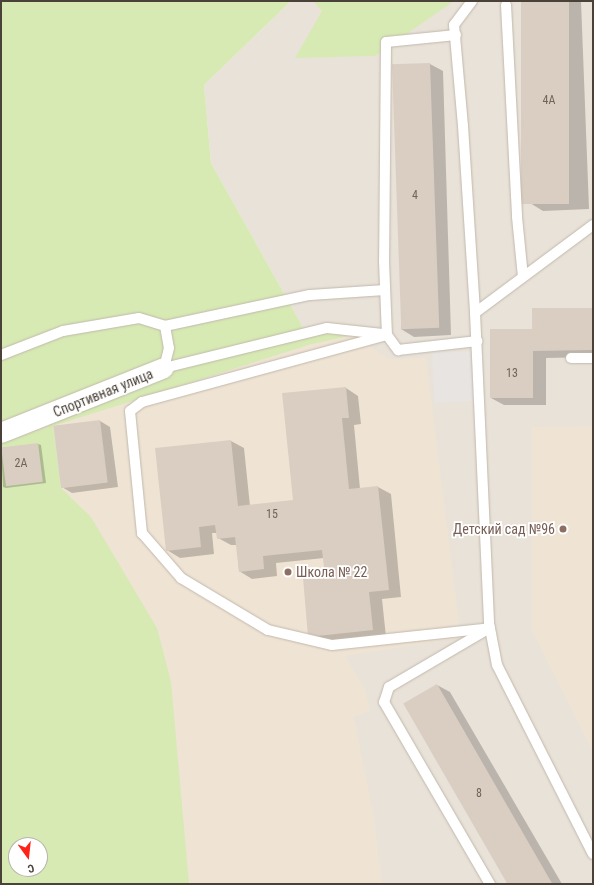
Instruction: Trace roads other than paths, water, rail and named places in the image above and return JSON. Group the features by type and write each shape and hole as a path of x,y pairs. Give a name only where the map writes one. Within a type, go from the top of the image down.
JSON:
{"street":[{"name":"Спортивная улица","path":"1,433 164,368"}],"lane":[{"path":"472,1 454,25 456,35 477,341 490,628 497,665 593,854"},
{"path":"506,5 516,217 523,277"},
{"path":"456,35 386,42 385,290 387,335 398,350 477,341"},
{"path":"475,312 593,225"},
{"path":"1,355 63,331 139,318 164,326 310,295 385,290"},
{"name":"Спортивная улица","path":"164,326 169,348 164,368"},
{"path":"164,368 326,328 387,335"},
{"path":"387,335 142,402 130,411 142,533 181,578 268,630 332,645 490,628"},
{"path":"571,358 593,358"},
{"path":"490,628 389,686 384,702 490,884"}],"place":[{"name":"Детский сад №96","path":"563,529"},
{"name":"Школа № 22","path":"288,572"}]}
